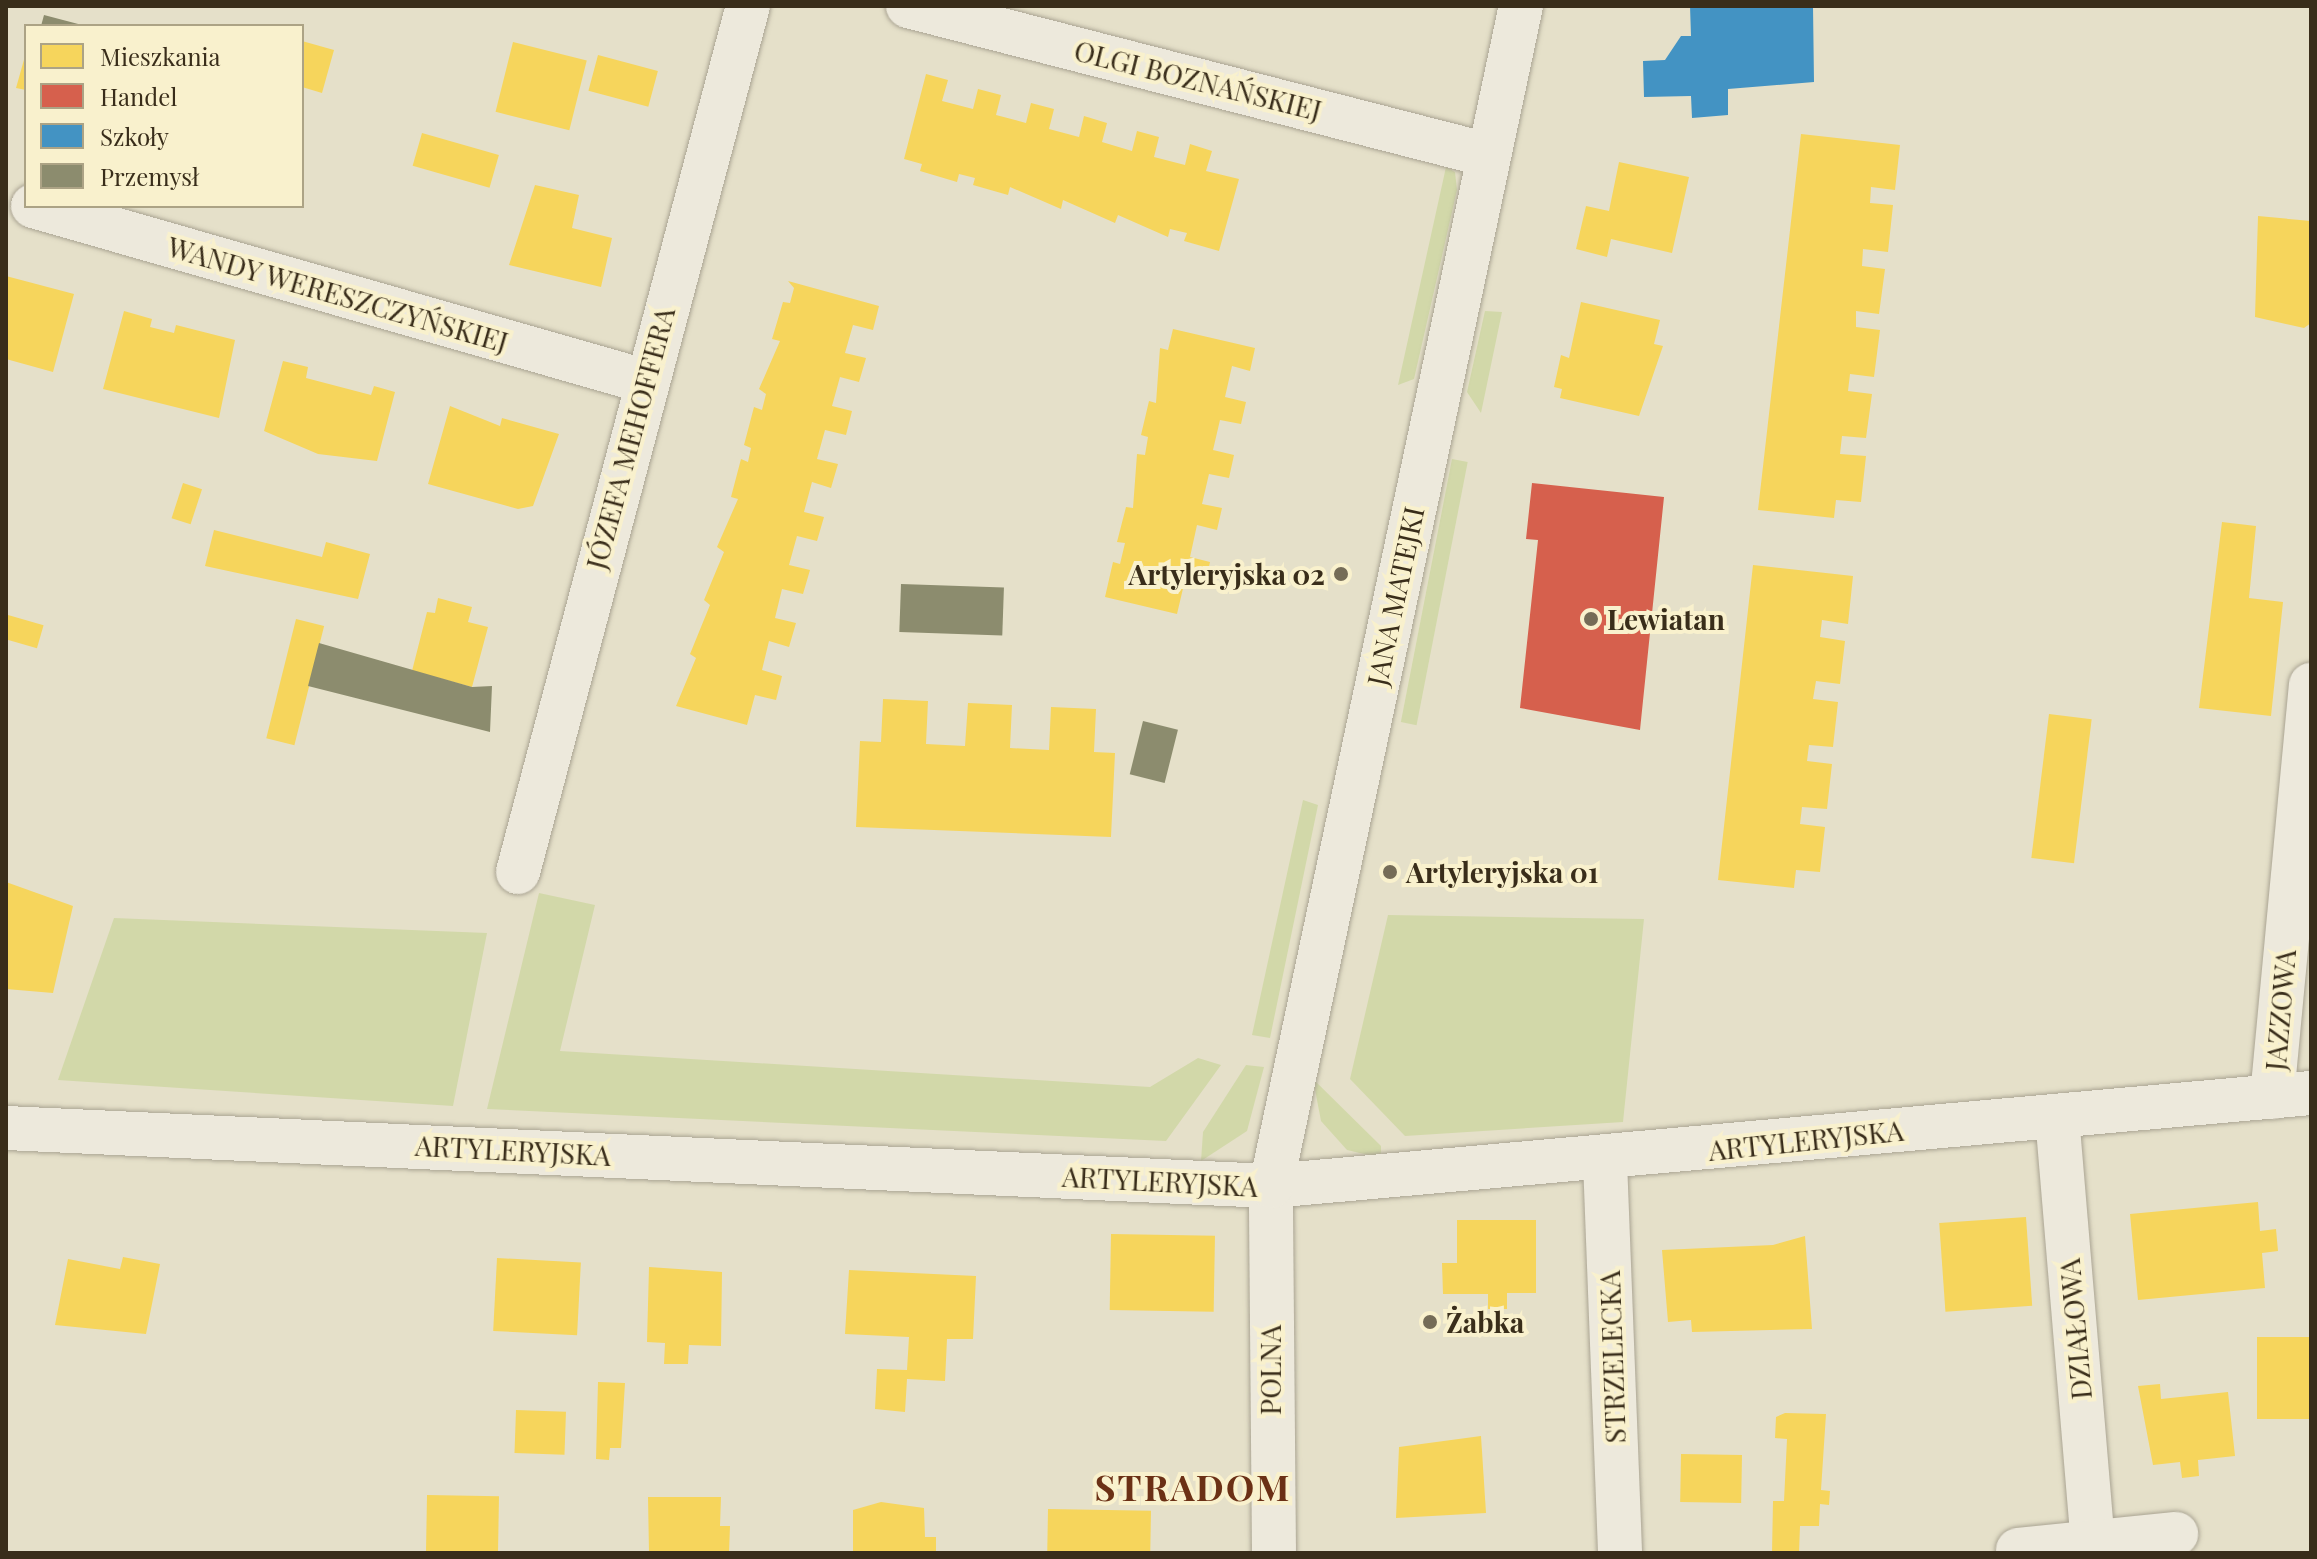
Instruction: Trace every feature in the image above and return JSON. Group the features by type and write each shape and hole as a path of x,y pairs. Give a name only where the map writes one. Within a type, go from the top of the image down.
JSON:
{"street":[{"name":"JÓZEFA MEHOFFERA","path":"518,872 644,381 748,6"},
{"name":"OLGI BOZNAŃSKIEJ","path":"908,6 1488,155"},
{"name":"JANA MATEJKI","path":"1271,1186 1521,6"},
{"name":"WANDY WERESZCZYŃSKIEJ","path":"40,208 644,381"},
{"name":"JAZZOWA","path":"2291,1095 2311,685"},
{"name":"ARTYLERYJSKA","path":"6,1128 1271,1186 1605,1161 2291,1095"},
{"name":"DZIAŁOWA","path":"2057,1116 2093,1542"},
{"name":"STRZELECKA","path":"1605,1161 1620,1553"},
{"name":"POLNA","path":"1271,1186 1274,1553"},
{"path":"2018,1550 2176,1534"}],"green space":[{"path":"1446,167 1455,172 1457,190 1414,379 1398,385"},
{"path":"1485,311 1502,312 1481,413 1467,392"},
{"path":"1452,459 1468,462 1417,725 1401,722"},
{"path":"1303,800 1318,805 1270,1038 1252,1035"},
{"path":"539,893 595,905 560,1051 1150,1087 1198,1058 1221,1065 1166,1141 487,1109"},
{"path":"1388,915 1644,919 1623,1122 1405,1136 1350,1079"},
{"path":"114,918 487,933 453,1106 58,1080"},
{"path":"1246,1065 1264,1067 1247,1131 1201,1161 1203,1132"},
{"path":"1313,1079 1381,1146 1381,1158 1347,1150 1321,1121"}],"building: Mieszkania":[{"path":"304,42 334,50 322,93 304,88"},
{"path":"513,42 587,60 569,130 496,112"},
{"path":"598,55 658,71 648,107 588,91"},
{"path":"24,60 24,90 16,88"},
{"path":"926,74 948,80 942,101 973,109 978,89 1001,95 996,115 1026,123 1031,103 1054,109 1049,129 1079,137 1084,116 1107,123 1102,142 1132,151 1137,131 1159,137 1154,157 1185,165 1190,144 1212,151 1206,171 1239,179 1219,251 1184,241 1187,233 1170,229 1168,237 1118,215 1115,223 1063,200 1061,209 1010,187 1008,195 973,185 975,178 959,174 957,182 920,171 922,164 904,159"},
{"path":"422,133 499,155 490,188 413,166"},
{"path":"1801,134 1900,145 1895,190 1871,187 1870,203 1893,205 1888,252 1863,249 1862,266 1885,269 1879,314 1856,311 1856,327 1880,330 1874,377 1850,374 1848,391 1872,394 1866,438 1842,436 1840,454 1866,456 1861,502 1836,500 1834,518 1758,510"},
{"path":"1619,162 1689,177 1672,253 1611,239 1607,257 1576,249 1586,206 1609,211"},
{"path":"535,185 579,195 572,228 612,238 601,287 509,265"},
{"path":"2258,216 2311,221 2311,323 2304,328 2255,317"},
{"path":"6,276 74,294 53,372 6,359"},
{"path":"788,281 879,306 873,330 853,325 845,353 866,358 859,382 840,377 832,406 852,411 846,435 825,430 817,459 838,464 831,488 812,482 804,512 824,517 817,541 797,536 789,565 810,570 803,594 782,589 775,618 796,623 789,647 769,641 762,670 782,676 776,700 755,695 747,725 676,706 696,658 690,654 710,605 704,600 724,552 717,547 738,499 731,497 741,459 748,462 751,448 744,445 754,407 762,410 766,394 759,389 780,341 772,339 783,302 790,303 794,288"},
{"path":"1581,302 1660,320 1654,344 1663,346 1639,416 1560,398 1562,389 1554,387 1561,355 1569,358"},
{"path":"124,311 152,319 150,327 174,333 176,325 235,340 219,418 103,389"},
{"path":"1173,329 1255,348 1250,371 1232,366 1225,397 1246,402 1241,424 1220,420 1213,450 1234,455 1229,478 1209,474 1202,504 1222,508 1217,530 1197,525 1190,557 1210,562 1205,585 1185,580 1177,614 1105,597 1113,562 1120,564 1125,543 1117,542 1126,507 1133,508 1137,454 1145,455 1148,437 1141,435 1149,401 1156,403 1160,348 1168,350"},
{"path":"283,361 308,367 306,378 371,395 374,386 395,392 377,461 318,454 264,431"},
{"path":"450,406 500,426 502,418 559,434 533,506 518,509 428,484"},
{"path":"183,483 202,489 191,524 172,518"},
{"path":"2222,522 2256,526 2249,598 2283,602 2271,716 2199,708"},
{"path":"214,530 322,557 326,542 370,554 358,599 205,566"},
{"path":"1753,565 1853,576 1848,624 1822,620 1820,637 1845,641 1840,684 1816,681 1813,699 1838,702 1833,747 1809,745 1807,761 1832,764 1827,809 1802,807 1800,824 1825,827 1820,872 1796,870 1794,888 1718,880"},
{"path":"438,598 472,607 468,622 488,627 472,687 412,671 427,612 435,613"},
{"path":"8,615 44,625 37,648 6,639"},
{"path":"296,619 324,626 294,745 266,738"},
{"path":"883,699 928,701 926,744 965,746 968,703 1012,705 1010,748 1049,750 1051,707 1096,709 1094,752 1115,753 1111,837 856,827 860,741 881,742"},
{"path":"2049,714 2092,719 2074,863 2031,858"},
{"path":"6,882 73,906 53,993 6,989"},
{"path":"2258,1202 2260,1231 2276,1229 2278,1251 2262,1253 2265,1288 2138,1300 2130,1214"},
{"path":"2026,1217 2032,1306 1945,1312 1939,1223"},
{"path":"1457,1220 1536,1220 1536,1293 1507,1293 1507,1309 1488,1309 1488,1294 1443,1294 1442,1263 1457,1263"},
{"path":"1111,1234 1215,1236 1214,1312 1110,1310"},
{"path":"1805,1236 1812,1329 1692,1332 1691,1320 1668,1322 1662,1250 1773,1245"},
{"path":"123,1257 160,1264 146,1334 55,1325 68,1259 120,1269"},
{"path":"497,1258 581,1262 577,1335 493,1331"},
{"path":"649,1267 722,1272 721,1346 689,1345 688,1364 664,1364 665,1343 647,1342"},
{"path":"849,1270 976,1276 973,1339 947,1339 945,1381 907,1379 905,1412 875,1409 877,1369 907,1370 909,1337 845,1334"},
{"path":"2257,1337 2311,1337 2311,1419 2257,1419"},
{"path":"598,1382 625,1383 621,1448 610,1448 609,1460 596,1459"},
{"path":"2160,1384 2161,1399 2228,1392 2235,1456 2198,1460 2199,1476 2182,1478 2180,1462 2153,1465 2138,1386"},
{"path":"516,1410 566,1412 564,1455 514,1453"},
{"path":"1785,1413 1826,1414 1821,1490 1830,1491 1829,1505 1820,1504 1819,1526 1800,1526 1799,1553 1772,1553 1773,1501 1784,1501 1787,1439 1775,1438 1776,1417"},
{"path":"1481,1436 1486,1513 1396,1518 1399,1447"},
{"path":"1681,1454 1742,1455 1741,1503 1680,1502"},
{"path":"427,1495 499,1496 498,1553 426,1553"},
{"path":"648,1497 721,1497 720,1526 730,1526 729,1553 649,1553"},
{"path":"881,1502 924,1508 925,1537 936,1537 936,1553 853,1553 853,1510"},
{"path":"1048,1509 1151,1511 1150,1553 1047,1553"}],"building: Handel":[{"path":"1532,483 1664,497 1640,730 1520,708 1538,540 1526,539"}],"building: Szkoły":[{"path":"1690,6 1813,6 1814,82 1728,89 1728,115 1692,118 1691,96 1644,97 1643,61 1665,60 1681,36 1691,36"}],"building: Przemysł":[{"path":"44,15 78,24 42,24"},
{"path":"901,584 1004,588 1002,636 899,632"},
{"path":"319,643 472,687 492,686 490,732 308,686"},
{"path":"1143,721 1178,730 1165,783 1130,774"}],"place":[{"name":"Artyleryjska 02","path":"1341,574"},
{"name":"Lewiatan","path":"1591,619"},
{"name":"Artyleryjska 01","path":"1390,872"},
{"name":"Żabka","path":"1430,1322"}],"district":[{"name":"STRADOM","path":"1193,1487"}]}
